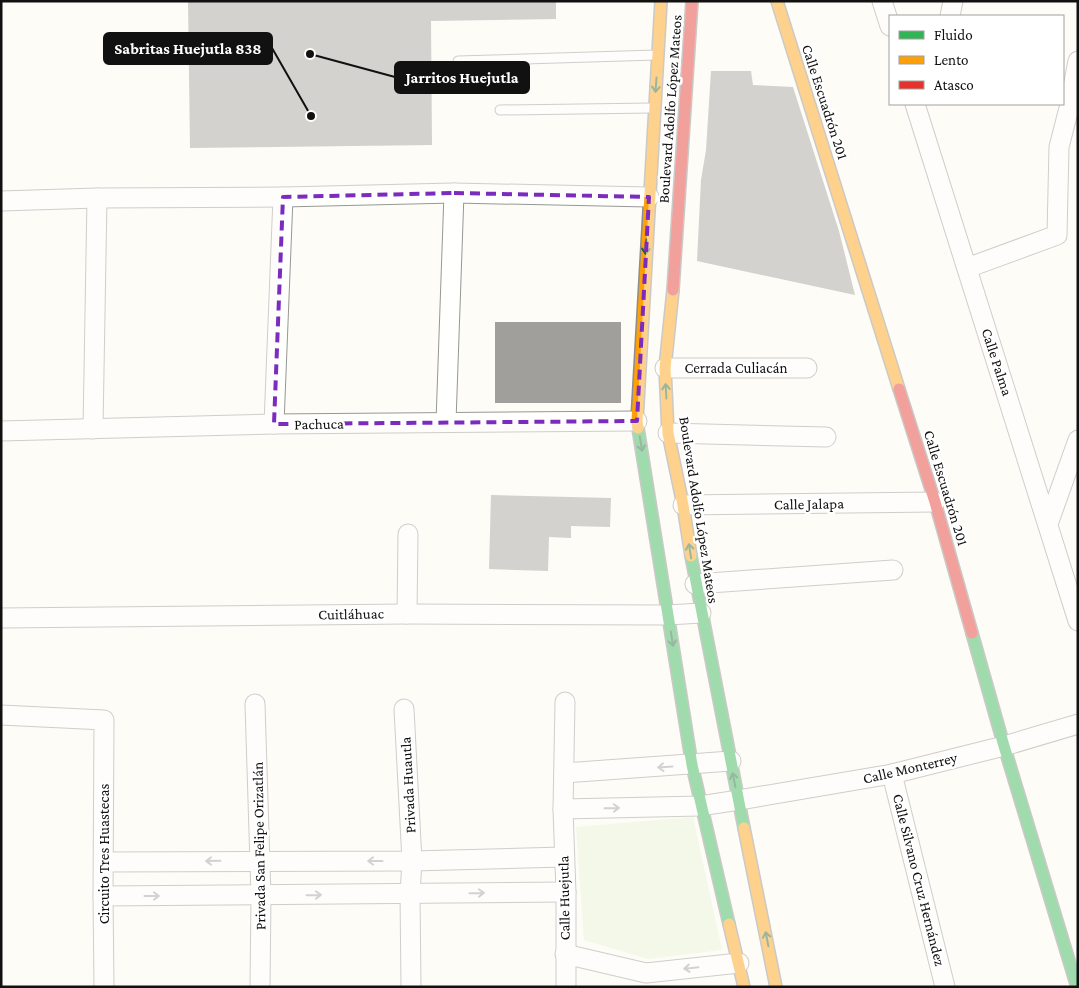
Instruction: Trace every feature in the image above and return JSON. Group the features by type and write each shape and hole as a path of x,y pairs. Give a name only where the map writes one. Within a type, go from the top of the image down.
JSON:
{"street":[{"name":"Boulevard Adolfo López Mateos","path":"661,1 637,421 692,765 700,806 740,963 744,987"},
{"name":"Boulevard Adolfo López Mateos","path":"692,1 673,286 665,368 668,432 683,505 695,584 776,987"},
{"name":"Calle Escuadrón 201","path":"777,1 936,502 1004,746 1077,987"},
{"path":"882,1 889,23"},
{"path":"950,15 953,1"},
{"path":"967,268 1057,235 1059,147 1073,110 1078,61"},
{"name":"Calle Palma","path":"919,107 967,268 1078,621"},
{"path":"1,201 454,193 649,197"},
{"path":"446,422 454,193"},
{"path":"274,424 284,197"},
{"path":"94,429 97,198"},
{"name":"Cerrada Culiacán","path":"665,368 807,368"},
{"name":"Pachuca","path":"1,431 274,424 637,421"},
{"path":"668,432 826,437"},
{"path":"1048,524 1078,440"},
{"name":"Calle Jalapa","path":"683,505 936,502"},
{"path":"408,534 408,614"},
{"path":"695,584 893,570"},
{"name":"Cuitláhuac","path":"1,618 408,614 668,615 701,613"},
{"name":"Calle Huejutla","path":"564,702 563,809 566,892 566,987"},
{"name":"Privada San Felipe Orizatlán","path":"255,704 261,896 260,987"},
{"name":"Privada Huautla","path":"404,710 412,861 410,894 411,987"},
{"name":"Circuito Tres Huastecas","path":"1,715 104,720 104,987"},
{"name":"Calle Monterrey","path":"563,809 700,806 738,800 892,774 1004,746 1078,724"},
{"path":"564,773 731,761"},
{"name":"Calle Silvano Cruz Hernández","path":"892,774 945,987"},
{"path":"104,862 412,861 564,857"},
{"path":"103,896 566,892"},
{"path":"565,954 646,972 740,963"}],"lane":[{"path":"458,61 658,55"},
{"path":"500,110 654,108"}],"highlighted area":[{"path":"454,193 649,197 637,421 274,424 283,197"}],"green space":[{"path":"693,817 722,950 648,959 584,940 576,827"}],"building":[{"path":"188,1 556,1 556,19 431,21 432,145 190,148"},
{"path":"711,71 751,71 753,85 793,87 839,231 855,295 697,261 701,180 706,150"},
{"path":"495,322 621,322 621,403 495,403"},
{"path":"491,495 611,498 610,527 571,526 571,538 549,537 548,571 489,569"}],"traffic: fast":[{"path":"638,428 692,765 729,924"},
{"path":"691,556 744,828"},
{"path":"972,633 1077,987"}],"traffic: slow":[{"path":"638,428 661,1"},
{"path":"777,1 899,389"},
{"path":"673,290 665,368 668,433 683,505 691,556"},
{"path":"744,828 776,987"},
{"path":"729,924 744,987"}],"traffic: jam":[{"path":"673,290 692,1"},
{"path":"899,389 935,502 972,633"}],"place":[{"name":"Jarritos Huejutla","path":"310,54"},
{"name":"Sabritas Huejutla 838","path":"311,116"}]}
